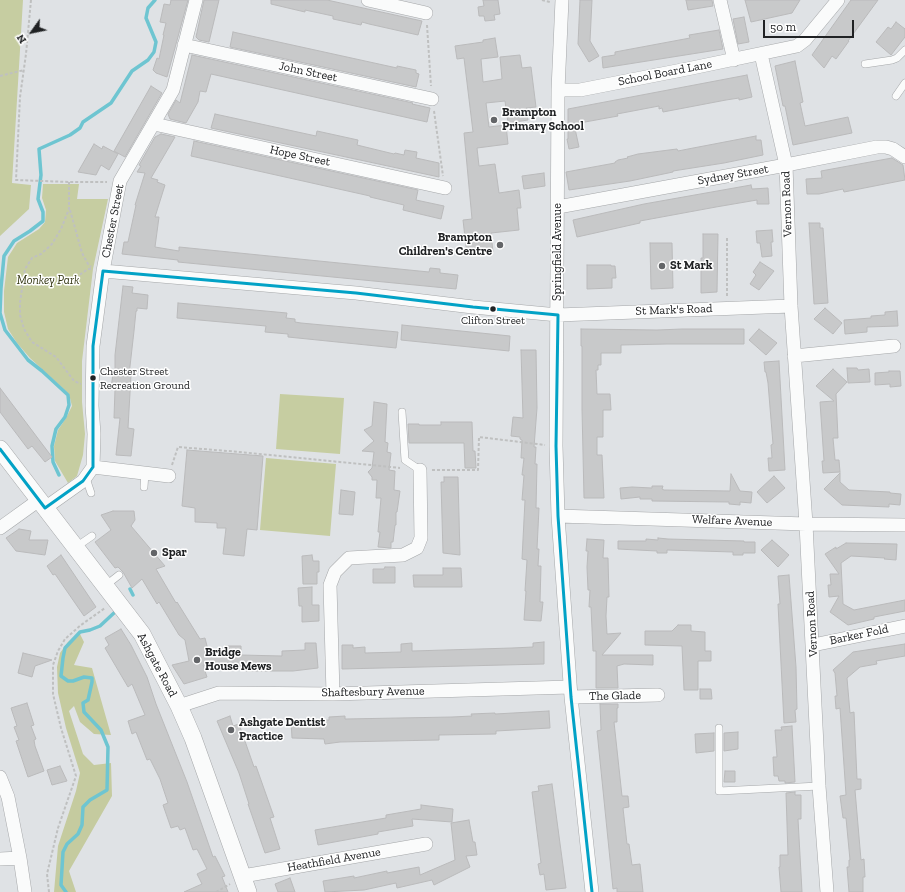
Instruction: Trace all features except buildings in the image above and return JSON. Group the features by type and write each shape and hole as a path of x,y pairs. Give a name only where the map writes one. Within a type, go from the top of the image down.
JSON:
{"street":[{"name":"Chester Street","path":"89,472 93,346 103,271 120,181 173,90 196,0"},
{"path":"368,0 426,13"},
{"path":"558,90 562,0"},
{"path":"720,0 734,60"},
{"name":"School Board Lane","path":"558,90 580,90 734,60 797,46 805,40 838,0"},
{"name":"John Street","path":"184,45 432,99"},
{"name":"Vernon Road","path":"761,54 786,165 791,306 806,524 819,786 826,892"},
{"name":"Springfield Avenue","path":"558,90 558,314 556,446 558,516 570,692 592,892"},
{"name":"Hope Street","path":"154,124 445,188"},
{"name":"Sydney Street","path":"558,207 877,147 893,149 905,157"},
{"path":"103,271 356,293 473,308 558,314"},
{"name":"St Mark's Road","path":"558,314 791,306"},
{"path":"794,356 894,346"},
{"name":"Ashgate Road","path":"0,449 142,634 179,706 248,892"},
{"path":"332,694 330,585 335,572 349,558 403,555 417,548 421,538 420,470"},
{"path":"0,528 83,481 89,472 145,473 169,476"},
{"name":"Welfare Avenue","path":"558,516 806,524 905,525"},
{"name":"Barker Fold","path":"813,645 905,626"},
{"name":"Shaftesbury Avenue","path":"179,706 220,693 332,694 570,692"},
{"name":"The Glade","path":"570,692 658,695"},
{"path":"0,778 8,797 25,892"},
{"name":"Heathfield Avenue","path":"242,876 426,844"},
{"path":"0,859 20,858"}],"lane":[{"path":"865,64 892,60 897,58 905,50"},
{"path":"896,96 905,83"},
{"path":"402,412 405,460 420,470"},
{"path":"89,472 91,493"},
{"path":"144,487 145,473"},
{"path":"76,547 92,536"},
{"path":"105,586 119,575"},
{"path":"719,728 719,791 819,786"}],"path":[{"path":"31,0 20,97 16,180 69,182 120,181"},
{"path":"0,76 24,70"},
{"path":"57,282 63,283 72,280 88,269 93,269 88,264 82,253 70,209 69,182"},
{"path":"70,209 52,244 41,254 32,258 25,270 20,302 20,315 24,329 32,342 56,358 74,381 83,385 92,385"},
{"path":"727,238 727,308"},
{"path":"169,476 178,447 420,470 478,470 479,437 556,446"},
{"path":"48,892 48,874 58,828 76,776 61,728 53,694 53,665 58,651 65,639 115,600"}],"green space":[{"path":"0,0 23,0 12,183 31,185 29,209 0,236"},
{"name":"Monkey Park","path":"43,184 79,184 77,199 108,199 93,269 82,361 82,402 85,434 83,455 77,476 68,483 55,461 54,446 58,430 72,406 69,394 30,358 17,343 8,329 4,312 4,291 8,257 17,243 39,229 45,222 46,210 42,198"},
{"path":"280,394 344,398 340,454 276,449"},
{"path":"266,458 336,464 330,536 260,530"},
{"path":"79,632 84,642 74,665 92,668 111,735 94,734 80,722 74,706 69,711 83,754 94,765 111,763 112,796 69,871 76,892 54,892 58,846 76,791 80,773 66,728 58,693 57,667 60,653 68,642"}],"waterway":[{"path":"59,475 53,462 52,446 56,429 65,417 69,405 68,395 28,360 5,330 0,313 4,256 14,241 43,221 43,212 38,199 41,175 39,149 70,135 80,128 83,122 111,103 132,71 148,60 154,52 156,42 146,18 148,8 155,0"},
{"path":"130,589 133,595"},
{"path":"66,892 61,885 63,852 67,844 78,834 82,825 83,807 90,800 107,790 108,747 101,730 84,712 83,703 88,700 92,678 84,677 73,681 68,681 61,676 63,658 65,648 80,632 100,626 115,612"}],"transit line":[{"path":"0,449 45,508 83,481 93,467 93,346 103,271 356,293 473,307 558,315 556,446 558,516 571,697 592,892"}],"place":[{"name":"Brampton Primary School","path":"494,120"},
{"name":"Brampton Children's Centre","path":"500,245"},
{"name":"St Mark","path":"662,266"},
{"name":"Clifton Street","path":"493,309"},
{"name":"Chester Street Recreation Ground","path":"93,378"},
{"name":"Spar","path":"154,553"},
{"name":"Bridge House Mews","path":"197,660"},
{"name":"Ashgate Dentist Practice","path":"231,730"}]}
